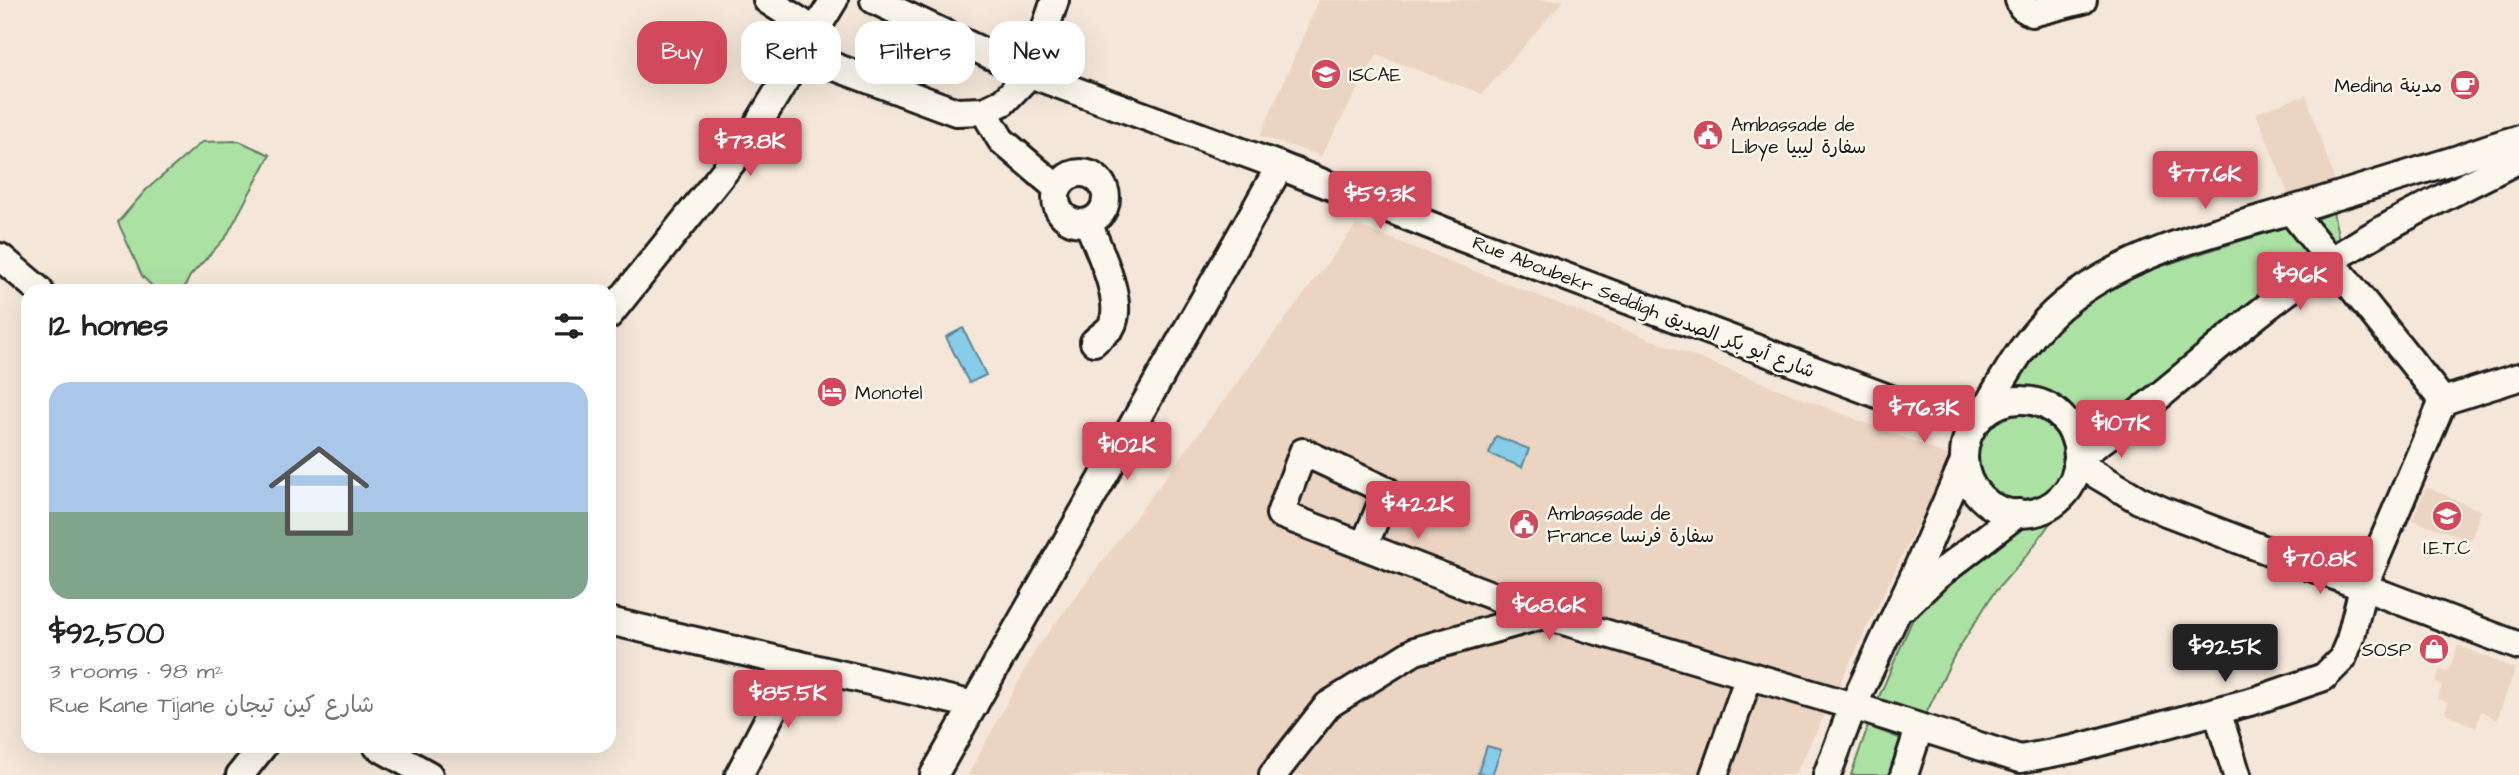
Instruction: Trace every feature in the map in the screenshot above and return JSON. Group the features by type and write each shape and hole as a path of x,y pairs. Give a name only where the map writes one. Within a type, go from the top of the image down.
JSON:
{"street":[{"path":"767,0 799,21"},
{"path":"820,21 834,0"},
{"name":"Rue Aboubekr Seddigh شارع أبو بكر الصديق","path":"874,0 989,55"},
{"path":"1048,21 1055,0"},
{"path":"2023,6 2039,12 2083,0"},
{"path":"841,69 956,112 984,111 1003,102 1020,84"},
{"path":"616,306 744,147 782,84"},
{"name":"Rue Aboubekr Seddigh شارع أبو بكر الصديق","path":"1057,84 1909,406 1972,436"},
{"path":"984,111 1002,139 1057,188"},
{"path":"1827,775 1853,706 1895,616 1972,436 2023,346 2048,318 2093,283 2138,258 2186,240 2291,211 2519,139"},
{"path":"2078,460 2233,333 2330,261 2438,198 2519,159"},
{"path":"934,775 1280,166"},
{"path":"1074,173 1096,177 1106,196 1104,208 1097,217 1076,223 1058,210 1055,199 1057,188 1064,179 1074,173"},
{"path":"2291,211 2442,401"},
{"path":"1087,222 1112,287 1115,307 1111,326 1094,342"},
{"path":"0,257 32,284"},
{"path":"1364,546 1544,615 1853,706 2022,767 2074,749 2257,700 2324,677 2342,659 2350,640 2363,588 2442,401 2519,377"},
{"path":"2010,401 2043,404 2062,417 2077,446 2078,460 2072,482 2064,493 2043,509 2018,513 1996,508 1977,493 1966,473 1972,436 1999,404 2010,401"},
{"path":"2078,460 2139,500 2519,646"},
{"path":"2064,493 2091,492 2139,500"},
{"path":"1895,616 1937,576 2018,513"},
{"path":"1273,775 1328,705 1415,651 1544,615"},
{"path":"616,623 974,705"},
{"path":"738,775 797,664"},
{"path":"1714,775 1749,676"},
{"path":"2217,711 2237,775"},
{"path":"1904,775 1919,729"},
{"path":"240,775 257,753"},
{"path":"390,753 429,775"}],"shaded area":[{"name":"ISCAE","path":"1319,0 1564,0 1482,94 1377,55 1321,156 1260,136"},
{"path":"2306,95 2335,181 2289,196 2256,113"},
{"name":"Ambassade de France سفارة فرنسا","path":"1356,225 1951,456 1795,775 968,775 1036,649"},
{"name":"I.E.T.C","path":"2426,487 2481,511 2471,540 2412,520"},
{"path":"2458,645 2515,669 2497,720 2481,711 2476,728 2445,713 2448,702 2437,699 2442,686 2436,683 2439,670 2448,672"}],"green space":[{"path":"239,141 270,155 226,237 190,276 186,284 150,284 142,276 118,222 146,190 202,142"},
{"path":"2333,212 2340,244 2096,443 2081,416 2059,398 2034,387 2010,391 2054,331 2076,311 2117,285 2165,265"},
{"path":"2020,415 2036,419 2050,428 2059,442 2063,458 2059,474 2050,488 2036,497 2020,501 2004,497 1990,488 1981,474 1977,458 1981,442 1990,428 2004,419"},
{"path":"2058,512 2028,554 1993,594 1954,656 1920,726 1875,706 1914,616 1954,570 2020,524"},
{"path":"1868,726 1925,748 1913,775 1851,775"}],"water":[{"path":"963,328 986,375 969,383 946,337"},
{"path":"1496,436 1529,449 1522,467 1489,454"},
{"path":"1487,746 1501,750 1492,775 1478,773"}],"place":[{"name":"ISCAE","path":"1326,74"},
{"name":"Medina مدينة","path":"2465,85"},
{"name":"Ambassade de Libye سفارة ليبيا","path":"1708,135"},
{"name":"Monotel","path":"832,392"},
{"name":"I.E.T.C","path":"2447,516"},
{"name":"Ambassade de France سفارة فرنسا","path":"1524,524"},
{"name":"SOSP","path":"2434,649"}]}
